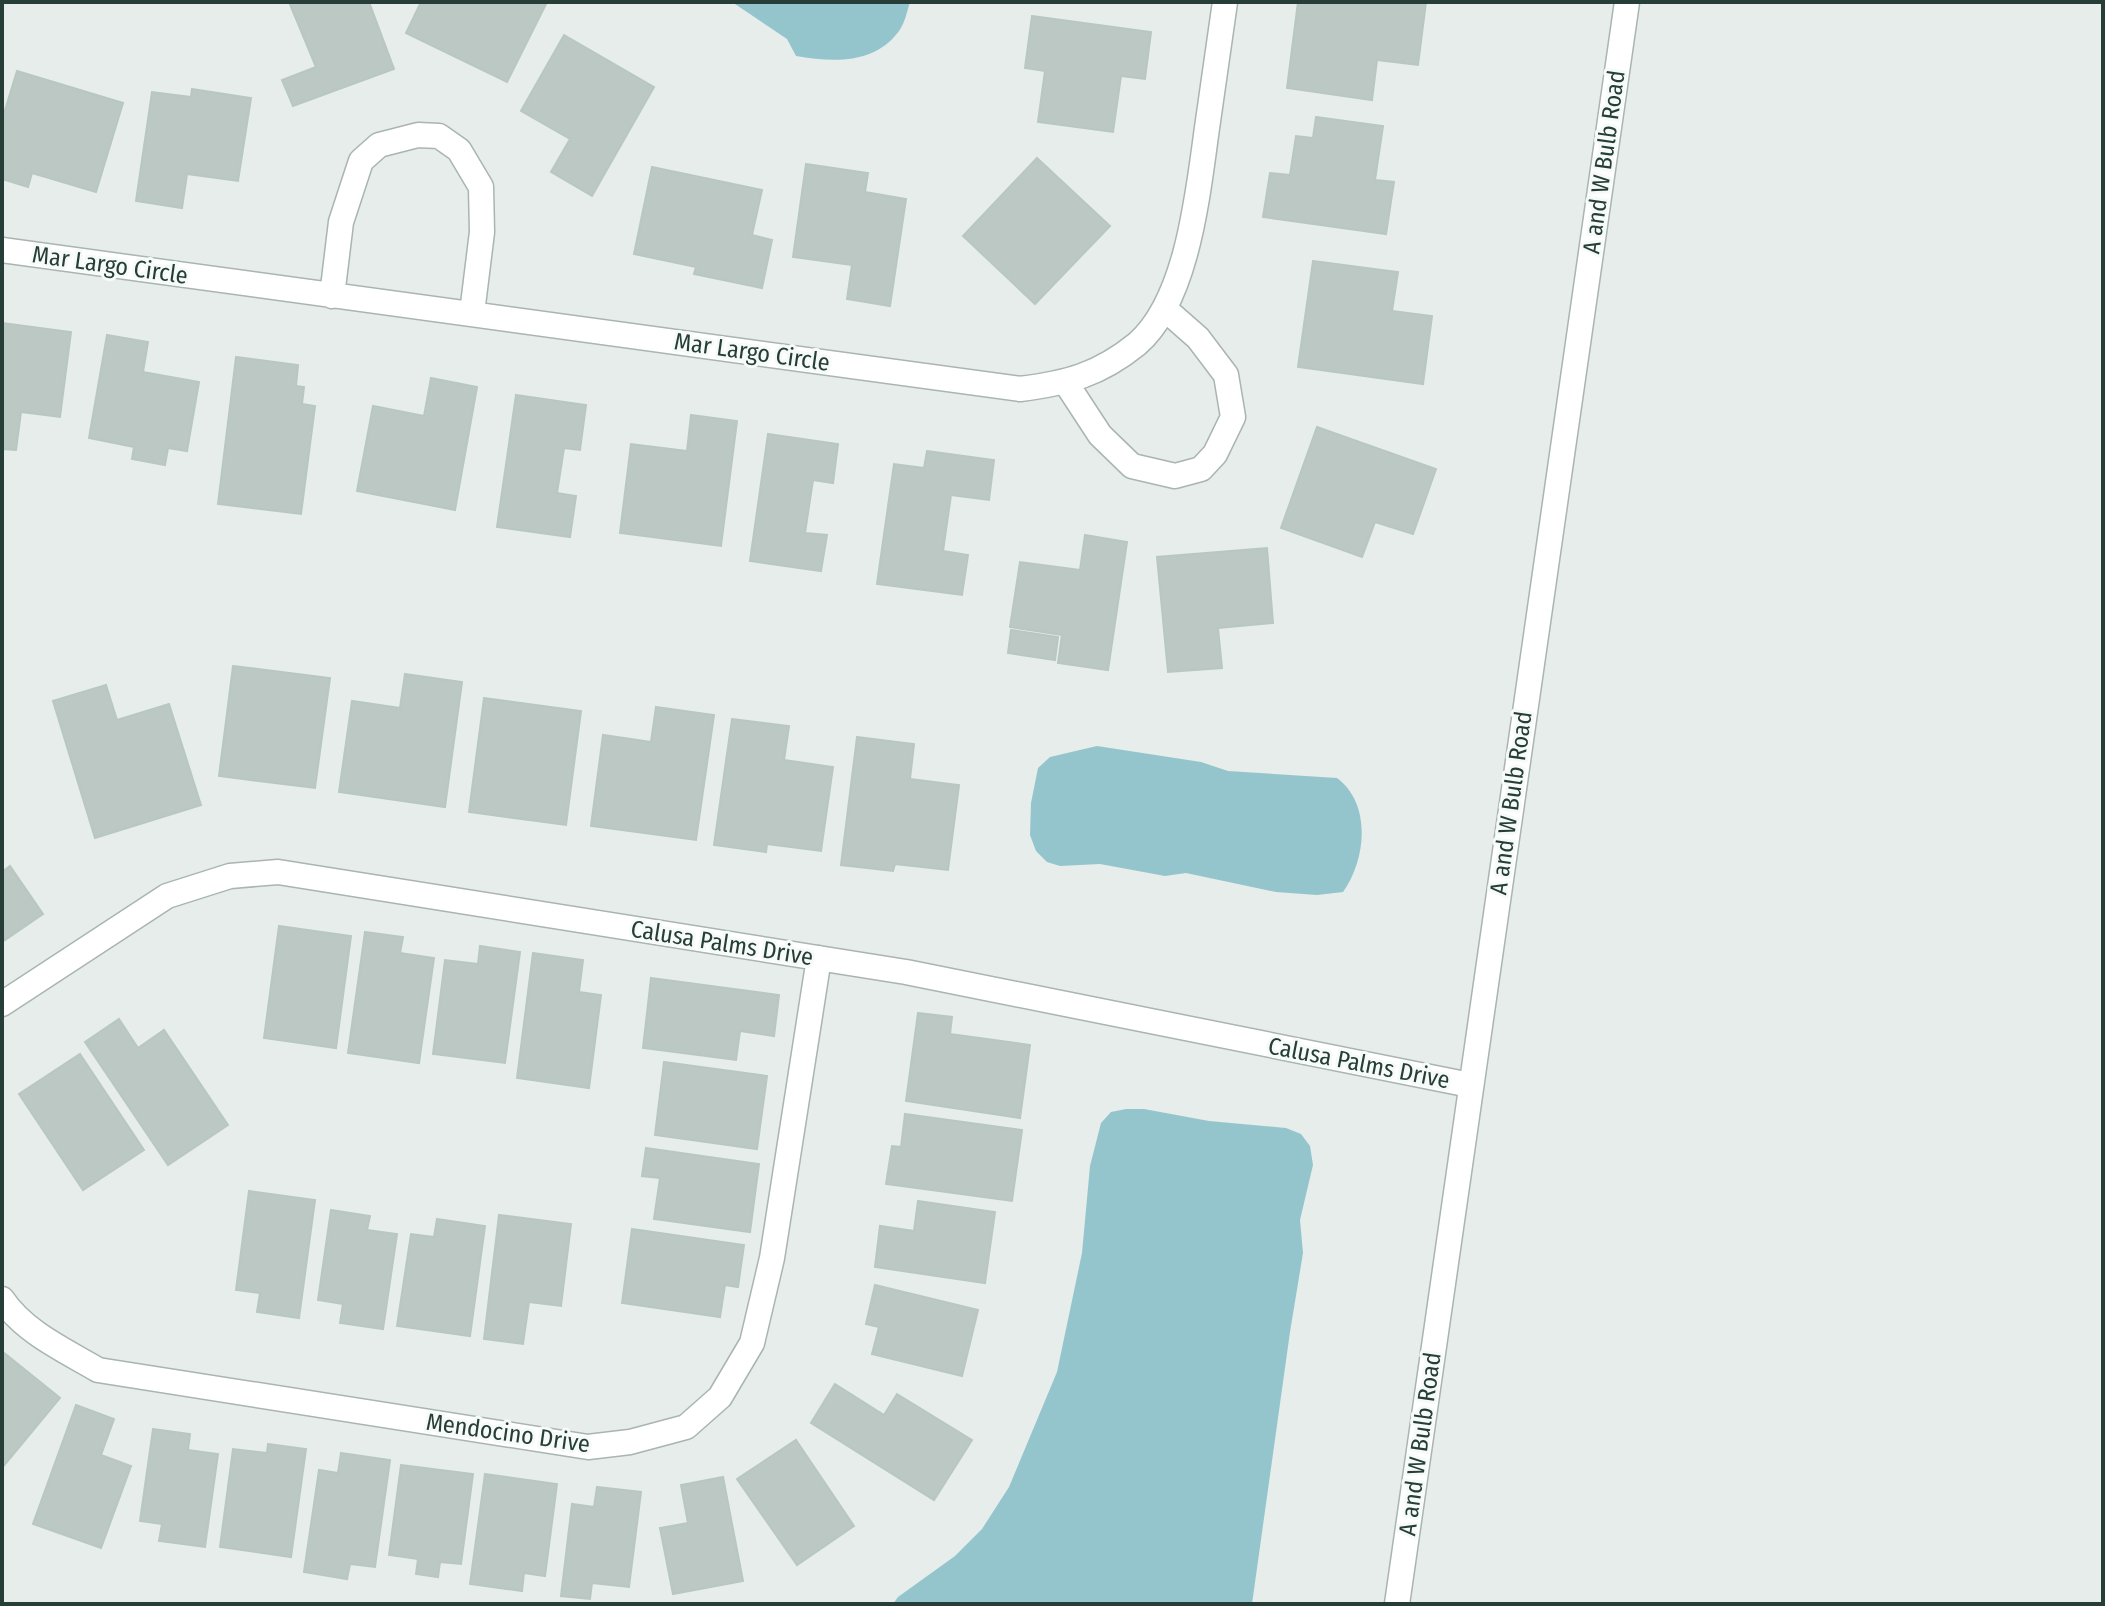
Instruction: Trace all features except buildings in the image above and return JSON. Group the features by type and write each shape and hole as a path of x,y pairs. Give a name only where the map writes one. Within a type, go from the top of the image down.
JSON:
{"street":[{"name":"Mar Largo Circle","path":"2,250 1020,389 1066,383 1105,367 1139,342 1165,309 1189,243 1225,2"},
{"name":"A and W Bulb Road","path":"1397,1604 1627,2"},
{"path":"332,296 341,222 361,161 379,145 418,135 439,136 459,150 481,187 482,232 472,313"},
{"path":"1066,383 1100,435 1132,466 1175,476 1201,469 1215,454 1233,417 1226,375 1198,338 1165,309"},
{"name":"Calusa Palms Drive","path":"2,1004 167,896 230,876 278,872 922,975 1470,1085"},
{"name":"Mendocino Drive","path":"2,1299 12,1314 54,1345 98,1370 588,1447 630,1442 686,1427 720,1397 752,1343 772,1258 819,958"}],"water":[{"path":"732,2 910,2 901,28 889,42 865,55 838,60 796,56 787,39"},
{"path":"1097,746 1201,762 1228,771 1337,778 1356,802 1360,817 1360,849 1351,879 1343,892 1317,895 1276,892 1186,873 1165,876 1100,864 1060,866 1047,862 1036,851 1030,835 1031,803 1038,768 1050,757"},
{"path":"1126,1109 1286,1128 1301,1134 1310,1146 1313,1165 1300,1220 1303,1253 1252,1604 893,1604 898,1597 955,1556 982,1529 1009,1487 1057,1372 1082,1253 1090,1166 1101,1123 1111,1112"}]}
